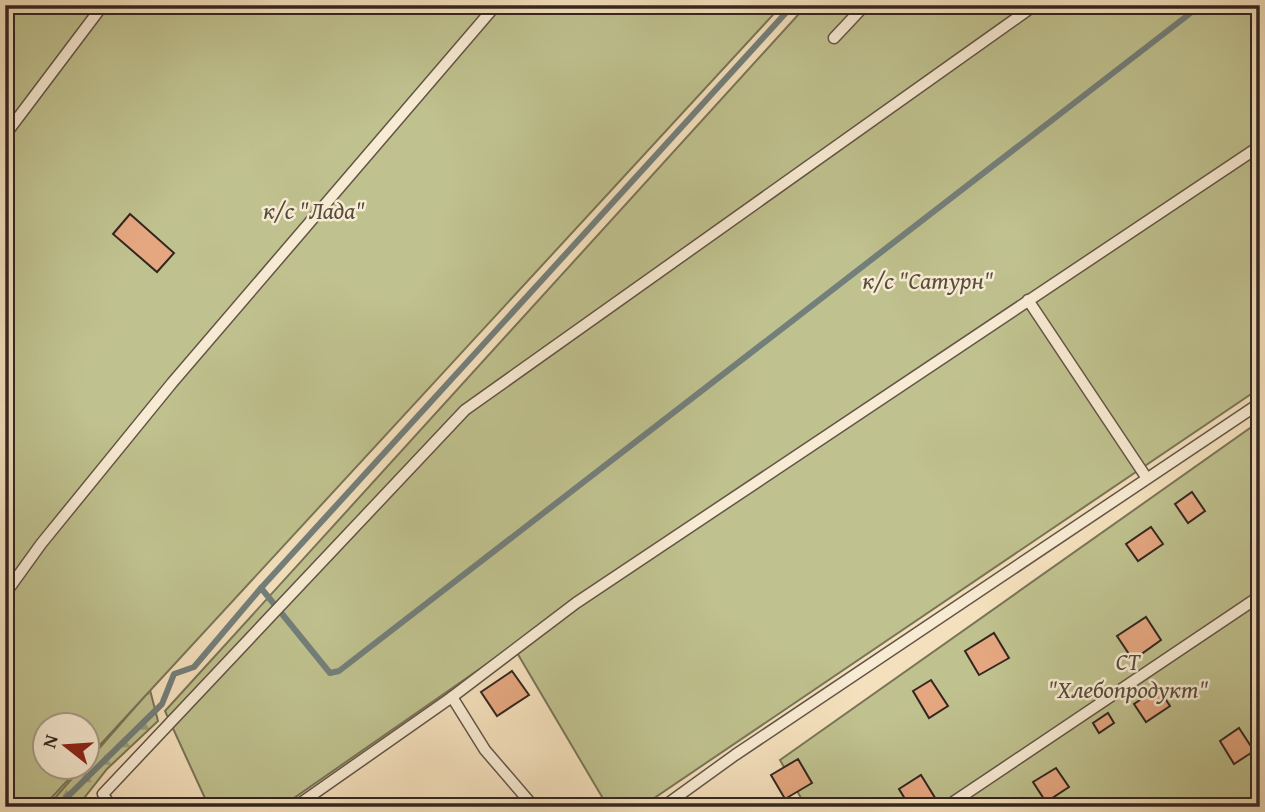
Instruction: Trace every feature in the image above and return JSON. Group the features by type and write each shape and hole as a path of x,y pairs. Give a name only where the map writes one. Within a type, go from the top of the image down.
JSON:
{"lane":[{"path":"5,135 103,5"},
{"path":"5,594 41,544 172,383 496,5"},
{"path":"834,38 865,5"},
{"path":"111,807 103,794 465,410 1035,5"},
{"path":"295,807 452,697 576,603 1260,146"},
{"path":"1028,300 1146,477"},
{"path":"663,807 735,755 1260,403"},
{"path":"946,807 1260,596"},
{"path":"452,697 485,750 534,807"}],"green space":[{"name":"к/с \"Лада\"","path":"5,5 782,5 102,743 102,710 32,710 32,780 68,780 43,807 5,807"},
{"name":"к/с \"Сатурн\"","path":"807,5 1260,5 1260,388 641,807 608,807 513,646 281,807 209,807 165,711"},
{"name":"СТ \"Хлебопродукт\"","path":"1260,421 1260,807 806,807 780,760"},
{"path":"150,690 158,721 102,775 102,745"},
{"path":"71,780 98,780 77,807 47,807"}],"building":[{"path":"130,214 174,253 157,272 113,234"},
{"path":"1192,492 1205,511 1188,523 1175,504"},
{"path":"1151,527 1163,544 1138,561 1126,544"},
{"path":"1146,617 1161,640 1133,660 1117,636"},
{"path":"994,633 1009,658 979,675 965,651"},
{"path":"512,671 529,695 497,716 481,692"},
{"path":"931,680 948,706 929,718 913,691"},
{"path":"1158,688 1170,706 1146,722 1134,704"},
{"path":"1108,713 1114,723 1099,733 1093,723"},
{"path":"1239,728 1254,751 1234,764 1220,741"},
{"path":"798,759 812,783 785,799 771,775"},
{"path":"1056,768 1069,787 1046,802 1033,782"},
{"path":"921,775 937,801 927,807 910,807 899,789"}],"waterway":[{"path":"261,588 793,5"},
{"path":"57,807 162,704 174,674 194,667 261,588 330,673 339,671 1201,5"}]}
